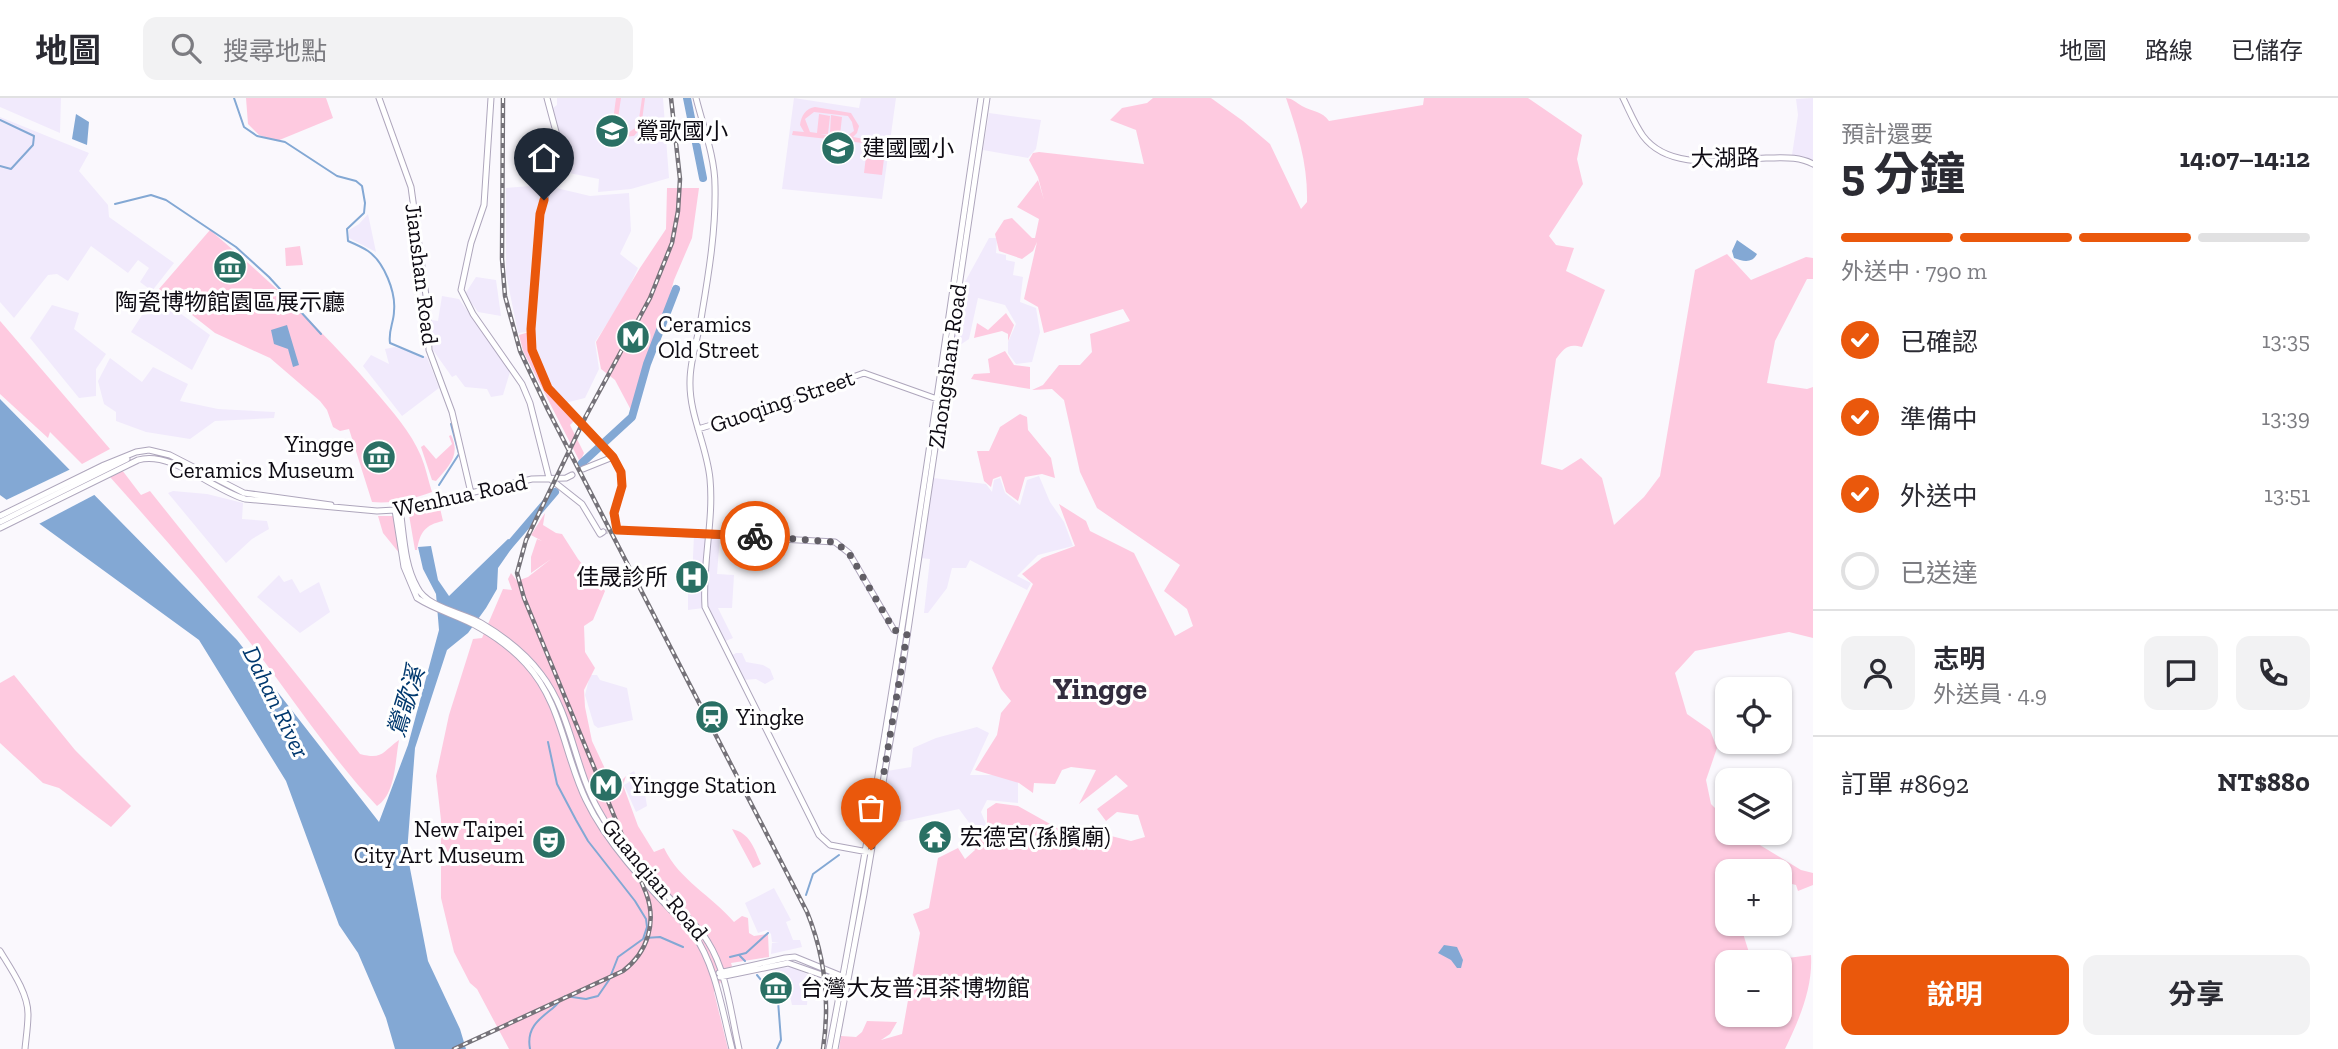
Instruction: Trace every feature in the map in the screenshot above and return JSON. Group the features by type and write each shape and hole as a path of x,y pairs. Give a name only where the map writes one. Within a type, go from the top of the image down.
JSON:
{"street":[{"name":"Jianshan Road","path":"379,98 411,187 427,303 429,350 452,412 471,493"},
{"path":"491,98 484,205 471,243 461,290 473,314 522,384 551,480 572,475"},
{"path":"547,98 559,143 560,159 559,168 549,186 540,214 531,329 532,350 548,388 613,457 621,472 620,498 614,513 617,530 835,542 849,553 894,630 904,633 868,852 829,1049"},
{"path":"696,98 716,184 708,275 690,382 692,407 710,481 705,573 706,611 819,835 830,845 868,852"},
{"name":"Zhongshan Road","path":"904,633 940,406 981,98"},
{"name":"Zhongshan Road","path":"904,633 937,399 987,98"},
{"name":"大湖路","path":"1623,98 1643,136 1651,145 1670,156 1692,160 1793,158 1813,164"},
{"name":"Guoqing Street","path":"698,429 761,410 864,373 937,399"},
{"path":"937,399 940,406"},
{"path":"0,516 104,465 136,452 149,450 164,453 233,489 268,499"},
{"path":"583,469 613,457"},
{"path":"0,528 138,460 148,458 166,461 246,499 268,499"},
{"path":"0,522 127,459"},
{"name":"Wenhua Road","path":"268,499 377,511 398,510 532,479 551,480 582,504 600,534 603,533"},
{"path":"398,510 408,579 418,597 477,624"},
{"name":"Guanqian Road","path":"477,624 518,650 543,676 562,710 583,780 600,814 650,877 709,943 721,975 739,1049"},
{"name":"Guanqian Road","path":"477,624 514,653 533,673 557,714 578,782 595,816 624,856 703,946 714,977 732,1049"},
{"path":"0,951 26,1003 28,1018 25,1049"},
{"path":"714,977 785,957 795,957 844,980"},
{"path":"721,975 788,962 844,980"},
{"path":"835,1049 844,980"}],"shaded area":[{"path":"0,98 61,98 60,133 0,107"},
{"path":"246,98 326,98 333,118 277,141 259,135 248,124"},
{"name":"鶯歌國小","path":"557,98 663,98 669,178 631,189 598,192 599,179 564,172 566,154 553,108 557,105"},
{"path":"616,98 621,98 617,125 628,133 638,126 642,98 645,98 641,128 634,136 621,137 616,132 615,137 611,136"},
{"name":"建國國小","path":"794,98 859,108 861,98 896,98 882,199 782,189"},
{"path":"1153,98 1211,98 1270,144 1301,209 1307,202 1306,175 1286,98 1320,113 1329,121 1423,105 1424,98 1528,98 1582,135 1577,159 1583,184 1549,236 1556,245 1574,248 1566,271 1605,290 1582,347 1567,347 1556,359 1541,464 1562,470 1581,458 1602,478 1614,525 1644,497 1660,476 1695,270 1727,254 1751,280 1806,257 1813,258 1813,279 1807,279 1775,341 1767,383 1807,389 1813,387 1813,638 1789,632 1695,651 1675,673 1687,714 1710,730 1715,743 1715,754 1706,780 1711,804 1715,808 1715,845 1760,845 1783,859 1715,859 1715,936 1744,936 1748,950 1715,950 1715,1027 1792,1027 1792,957 1811,955 1807,992 1785,1049 839,1049 841,1036 856,1037 862,1032 867,1021 897,1022 890,1034 881,1040 902,1034 920,933 913,914 929,908 938,858 958,848 965,859 975,850 971,829 982,832 987,825 987,809 996,803 1018,806 1077,839 1107,835 1131,841 1145,837 1138,815 1117,812 1106,821 1097,809 1128,786 1116,775 1079,804 1096,770 1071,767 1062,770 1055,784 1034,783 1033,793 1019,783 975,770 997,735 1001,713 1011,701 1001,689 992,668 1033,584 1022,574 1042,558 1075,546 1059,504 1086,521 1090,531 1134,553 1175,636 1193,626 1187,609 1164,591 1180,565 1097,508 1080,472 1064,400 1052,389 1032,390 1043,385 1059,365 1080,365 1092,352 1090,334 1130,321 1123,309 1044,333 1038,307 1024,299 1037,242 1033,251 1022,259 999,251 995,234 1004,220 1012,218 1035,238 1039,219 1017,207 1038,180 1044,200 1038,177 1029,160 1033,153 1144,164 1136,130 1110,120 1122,108 1147,103"},
{"path":"1813,98 1813,163 1792,155 1798,115 1796,99"},
{"path":"812,108 851,113 859,126 853,137 864,139 863,143 792,135 793,131 804,132 800,125 801,119","holes":["814,112 848,116 854,131 845,137 820,134 828,134 830,116 819,114 817,133 810,132 805,119"]},
{"path":"989,113 1041,120 1036,149 1028,158 983,150"},
{"path":"831,115 842,117 840,135 830,133"},
{"path":"0,117 89,153 79,171 108,205 109,217 174,263 152,291 140,282 149,268 138,260 128,273 91,246 68,281 57,274 48,275 14,318 0,302"},
{"path":"867,148 885,150 882,175 864,173"},
{"path":"544,185 590,196 629,193 631,231 620,254 638,268 625,296 595,342 599,369 585,398 565,403 549,386 535,350 533,331 518,333 506,274 506,188"},
{"path":"667,188 699,188 692,238 642,371 632,412 615,380 601,369 596,342 666,229"},
{"path":"368,214 376,252 349,238 349,230"},
{"path":"210,230 316,327 388,406 417,447 432,492 402,500 372,502 349,429 340,431 333,427 327,410 320,401 270,358 215,333 159,289"},
{"path":"989,238 997,238 996,253 1006,255 1006,260 1015,262 1013,275 1023,277 1020,302 1036,308 1040,332 1032,362 1016,364 1008,353 1008,342 1016,324 1005,305 978,298 969,339 960,345 952,346 960,291"},
{"path":"300,246 303,265 286,266 285,248"},
{"path":"476,277 496,280 501,316 478,312 465,294"},
{"path":"155,295 210,335 192,370 131,332"},
{"path":"442,296 459,299 510,372 503,395 491,397 487,389 465,387 456,375 452,377 433,350 431,320 438,321"},
{"path":"52,305 79,313 74,329 106,354 96,369 96,396 79,398 30,338"},
{"path":"1006,313 1014,325 1008,341 1008,334 1002,331 974,338 977,323 988,330"},
{"path":"0,321 110,449 82,464 50,432 48,438 0,394"},
{"path":"529,332 546,388 574,421 570,425 584,453 580,462 523,351 519,335"},
{"path":"395,347 427,357 439,388 402,416 363,366 371,355 389,364 385,349"},
{"path":"1005,351 1014,365 1030,367 1030,389 971,379 974,374 990,373 988,359"},
{"path":"110,358 142,382 153,367 188,384 180,401 218,409 275,412 274,418 215,421 190,439 146,432 116,421 116,412 104,404 98,381"},
{"path":"1020,414 1027,417 1028,430 1051,458 1055,478 1042,474 1025,477 1018,501 1006,492 1001,476 993,479 991,487 984,481 977,451 989,451 1000,427"},
{"path":"451,435 455,449 452,460 436,481 432,480 421,447 424,445 436,459 452,444"},
{"path":"122,470 141,495 150,491 360,754 378,755 399,740 391,785 383,801 377,806 330,751 223,608 110,477"},
{"path":"1039,476 1050,502 1064,522 1073,546 1038,555 1017,576 1031,583 1027,590 970,560 966,568 952,568 947,588 928,613 924,613 930,559 920,558 933,478 986,484 992,492 994,480 1000,478 1005,493 1020,505 1027,480"},
{"path":"173,491 207,494 243,503 242,519 267,521 269,529 252,539 226,563 168,493"},
{"path":"439,504 443,521 424,530 415,550 409,515 412,510"},
{"path":"545,513 543,525 562,534 578,559 605,591 593,620 584,626 585,652 595,668 584,690 592,741 614,788 626,776 623,785 638,826 654,852 664,848 687,879 734,922 742,916 748,918 749,933 754,936 768,934 769,957 731,963 732,966 714,992 728,1049 509,1049 454,952 441,898 441,820 436,776 449,715 473,639 482,638 503,589 512,590 508,579 511,573 517,581 528,577 551,559 531,573 531,557 537,539 542,541 531,535"},
{"path":"378,516 394,516 400,554 383,533"},
{"path":"694,535 720,537 717,574 734,575 732,608 718,608 733,638 723,642 703,608 688,610"},
{"path":"279,575 284,582 292,579 300,593 319,582 330,612 300,633 257,597"},
{"path":"742,653 746,662 770,669 774,679 765,684 756,679 743,680 731,656"},
{"path":"14,675 75,750 131,806 111,827 59,788 43,783 0,743 0,683"},
{"path":"590,675 597,675 600,680 627,688 633,720 598,728 594,725 585,695"},
{"path":"977,727 989,733 970,775 1001,775 1018,780 1018,803 987,800 981,812 986,824 982,831 973,828 959,809 878,827 887,771 911,767 913,748 936,738"},
{"path":"634,771 645,794 647,806 636,812 624,785 629,782 627,775"},
{"path":"732,829 747,838 761,864 753,868"},
{"path":"1792,865 1813,873 1813,885 1798,891 1796,885 1792,884"},
{"path":"774,888 791,920 786,922 793,940 800,940 802,947 771,954 772,943 779,942 772,942 771,934 767,930 758,933 745,903"},
{"path":"792,967 809,975 807,1005 792,1005 786,979 773,969"}],"water":[{"path":"76,114 89,122 87,145 72,139"},
{"path":"1737,240 1757,254 1755,257 1747,261 1734,258 1732,251"},
{"path":"287,325 299,365 293,367 288,349 274,344 271,330"},
{"name":"Dahan River","path":"0,399 237,640 379,822 408,745 439,630 436,594 423,569 418,547 431,546 438,580 449,596 508,539 516,542 498,568 497,589 486,608 468,633 447,650 415,748 407,853 428,961 460,1029 466,1049 395,1049 386,1018 358,953 339,925 286,781 199,640 0,495"},
{"path":"1444,945 1457,947 1463,960 1461,968 1457,968 1451,960 1438,953"}],"pier":[{"path":"73,468 98,493 35,526 2,502"}],"waterway":[{"path":"234,98 244,127 257,136 285,142 337,176 356,181 362,186 364,213 347,229 348,241 374,256 388,278 394,303 390,343 423,357"},
{"name":"鶯歌溪","path":"687,98 703,178"},
{"path":"0,120 34,136 33,145 11,169 0,166"},
{"path":"115,204 151,195 166,200 236,247 269,277 321,334"},
{"name":"鶯歌溪","path":"582,463 632,417 647,364 676,289"},
{"path":"439,485 459,454 451,424"},
{"name":"鶯歌溪","path":"507,548 555,492"},
{"path":"530,1049 530,1035 539,1020 565,996 586,999 598,996 609,980 618,957 643,939 647,927 646,919 635,901 588,841 576,820 557,784 548,742"},
{"path":"806,895 813,874 839,855"},
{"path":"730,957 746,953 768,933"},
{"path":"645,938 660,937 683,947"},
{"path":"740,956 745,961"},
{"path":"757,975 778,1001 781,1040 777,1049"}],"tunnel":[{"path":"603,532 617,530"}],"railway":[{"path":"503,98 502,259 505,296 520,351 807,912 818,945 824,979 826,1014 823,1049"},
{"path":"454,1049 623,971 639,955 648,936 651,915 646,893 524,598 517,573 526,540 586,416 650,298 672,243 680,179 671,98"}],"way so far":[{"path":"755,536 835,542 842,546 849,553 894,630 907,634 871,850"}],"place":[{"name":"鶯歌國小","path":"612,131"},
{"name":"建國國小","path":"838,148"},
{"name":"陶瓷博物館園區展示廳","path":"230,267"},
{"name":"Ceramics Old Street","path":"633,337"},
{"name":"Yingge Ceramics Museum","path":"379,457"},
{"name":"佳晟診所","path":"692,577"},
{"name":"Yingke","path":"712,717"},
{"name":"Yingge Station","path":"606,785"},
{"name":"宏德宮(孫臏廟)","path":"935,837"},
{"name":"New Taipei City Art Museum","path":"549,842"},
{"name":"台灣大友普洱茶博物館","path":"776,988"}],"district":[{"name":"Yingge","path":"1100,689"}],"route":[{"path":"544,200 540,214 531,329 532,350 548,388 613,457 621,472 620,498 614,513 617,530 755,536"}]}
